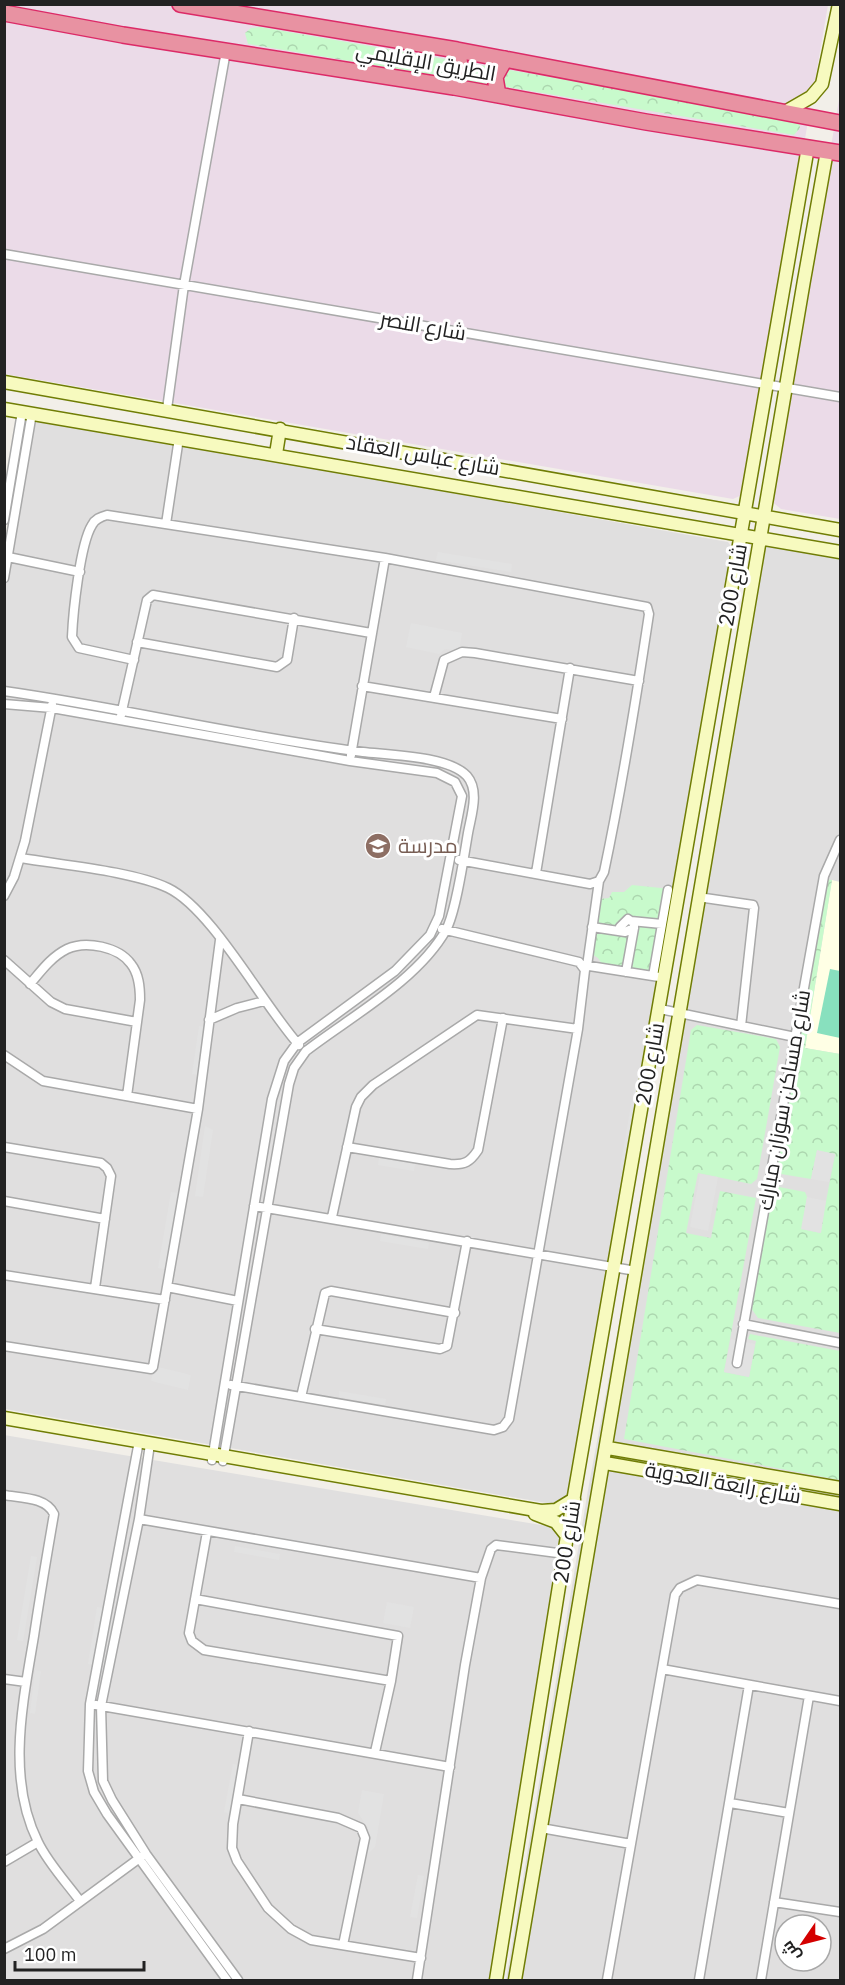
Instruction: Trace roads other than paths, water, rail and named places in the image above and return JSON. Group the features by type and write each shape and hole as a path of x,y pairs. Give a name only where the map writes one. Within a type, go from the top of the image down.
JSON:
{"highway":[{"name":"الطريق الإقليمي","path":"180,4 457,50 840,123"},
{"name":"الطريق الإقليمي","path":"4,13 834,152"},
{"path":"454,87 461,70 457,50"},
{"path":"498,95 495,77 505,59"}],"street":[{"path":"785,112 811,97 822,84 839,4"},
{"path":"167,409 184,285 226,51"},
{"name":"شارع 200","path":"496,1980 567,1536 660,1009 659,977 745,515 808,147"},
{"name":"شارع 200","path":"515,1980 608,1448 678,1012 784,387 834,152"},
{"name":"شارع النصر","path":"4,254 840,398"},
{"name":"شارع عباس العقاد","path":"4,382 280,429 745,515 840,530"},
{"name":"شارع عباس العقاد","path":"4,408 840,552"},
{"path":"4,520 27,412"},
{"path":"4,578 27,412"},
{"path":"276,454 280,429"},
{"path":"166,524 179,438"},
{"path":"134,660 79,648 73,642 72,630 80,572 90,529 99,517 107,515 385,558 645,606 649,614 618,806 604,872 599,881 585,965 578,1029 509,1419 503,1427 494,1430 224,1384"},
{"path":"822,548 825,528"},
{"path":"8,557 80,572"},
{"path":"350,761 385,558"},
{"path":"120,720 147,600 153,595 372,633"},
{"path":"137,642 278,667 287,660 294,618"},
{"path":"434,697 444,660 462,652 639,681"},
{"path":"536,873 570,668"},
{"path":"362,686 562,718"},
{"path":"4,691 352,751 436,761 458,769 468,777 474,798 463,861 446,930 401,980 306,1052 294,1068 289,1084 235,1385 217,1458"},
{"path":"4,896 21,858 53,698"},
{"path":"4,704 52,708 350,761 437,773 455,782 462,796 452,859 435,927 395,971 297,1043 284,1061 272,1099 224,1384 217,1458"},
{"name":"شارع مساكن سوزان مبارك","path":"736,1363 824,876 840,840"},
{"path":"21,858 154,882 171,889 188,902 220,940 264,1001 306,1052"},
{"path":"452,859 590,884 599,881"},
{"path":"435,927 585,965 659,977 662,924 668,890"},
{"path":"698,897 747,904 754,908 741,1026"},
{"path":"592,927 625,932 633,925 662,924"},
{"path":"626,972 633,925"},
{"path":"4,1347 151,1369 198,1108 220,940"},
{"path":"30,984 54,957 67,949 83,945 102,947 117,953 131,963 137,974 140,993 127,1096"},
{"path":"4,960 30,984 65,1009 137,1022"},
{"path":"209,1020 237,1008 264,1001"},
{"path":"660,1009 795,1037"},
{"path":"332,1217 356,1107 373,1085 471,1017 483,1014 578,1029"},
{"path":"347,1147 450,1164 461,1165 471,1161 478,1150 503,1018"},
{"path":"4,1055 43,1081 198,1108"},
{"path":"4,1147 101,1163 107,1168 111,1176 95,1288"},
{"path":"4,1201 105,1219"},
{"path":"254,1206 332,1217 636,1271"},
{"path":"315,1329 440,1349 447,1346 451,1339 467,1241"},
{"path":"4,1275 165,1300"},
{"path":"167,1287 238,1302"},
{"path":"301,1397 323,1298 331,1291 455,1312"},
{"path":"743,1324 840,1343"},
{"path":"4,1418 540,1515 555,1522 567,1536"},
{"path":"4,1425 145,1445"},
{"path":"145,1445 139,1519 101,1706 103,1781 112,1800 146,1854 238,1980"},
{"path":"145,1445 90,1704 88,1771 94,1792 138,1860 227,1980"},
{"name":"شارع رابعة العدوية","path":"608,1448 840,1488"},
{"path":"639,1469 642,1454"},
{"path":"217,1458 541,1511 555,1510 574,1499"},
{"name":"شارع رابعة العدوية","path":"605,1463 840,1504"},
{"path":"4,1495 42,1502 51,1507 54,1514 26,1682 20,1734 20,1768 22,1790 38,1842 80,1901"},
{"path":"139,1519 481,1578"},
{"path":"207,1532 189,1633 192,1641 204,1650 391,1681"},
{"path":"417,1980 481,1578 491,1549 496,1545 565,1554"},
{"path":"607,1980 675,1595 688,1582 706,1581 840,1604"},
{"path":"195,1599 398,1636 391,1681 375,1752"},
{"path":"551,1641 573,1644"},
{"path":"662,1670 840,1701"},
{"path":"4,1679 26,1682"},
{"path":"699,1980 750,1685"},
{"path":"761,1980 809,1696"},
{"path":"90,1704 375,1752 450,1767"},
{"path":"249,1731 233,1824 232,1848 241,1868 268,1908 300,1936 421,1958"},
{"path":"238,1799 338,1818 361,1828 365,1838 343,1945"},
{"path":"729,1803 789,1813"},
{"path":"541,1828 631,1844"},
{"path":"4,1862 38,1842"},
{"path":"4,1949 44,1929 146,1854"},
{"path":"774,1902 840,1912"},
{"path":"504,1938 522,1940"}],"place":[{"name":"مدرسة","path":"378,846"}]}
